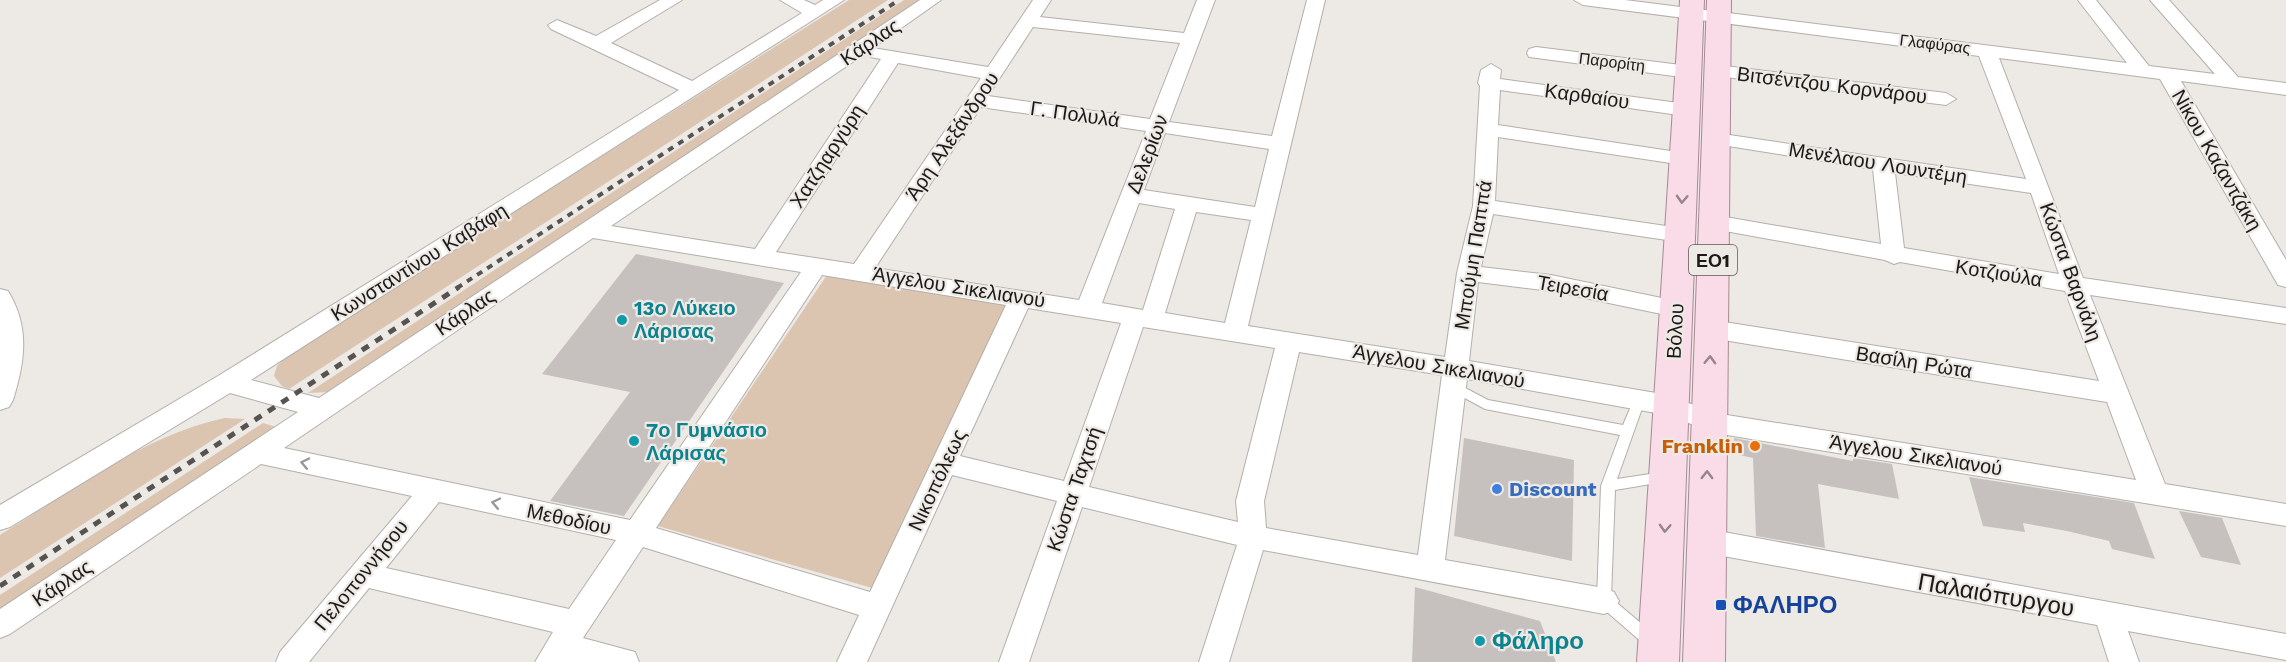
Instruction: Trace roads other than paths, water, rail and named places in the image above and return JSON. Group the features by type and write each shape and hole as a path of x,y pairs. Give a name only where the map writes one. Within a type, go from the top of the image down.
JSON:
{"main road":[{"name":"Βόλου","path":"1704,662 1717,70 1705,8"},
{"name":"Βόλου","path":"1659,654 1668,476 1655,404 1676,309 1689,72 1705,8"}],"street":[{"path":"598,43 673,0"},
{"path":"789,0 826,6"},
{"name":"Κάρλας","path":"0,625 258,453 320,408 932,0"},
{"name":"Άρη Αλεξάνδρου","path":"861,272 1042,0"},
{"name":"Δελερίων","path":"1088,308 1206,0"},
{"path":"1234,332 1316,0"},
{"name":"Γλαφύρας","path":"1583,0 1705,8 1987,51 2286,89"},
{"path":"2087,0 2142,70"},
{"path":"2159,0 2231,81"},
{"name":"Κωνσταντίνου Καβάφη","path":"0,519 227,383 826,6"},
{"path":"1028,21 1192,39"},
{"path":"557,25 693,89"},
{"path":"859,49 993,74"},
{"name":"Κώστα Βαρνάλη","path":"1987,51 2040,188 2074,285 2156,494"},
{"name":"Παρορίτη","path":"1536,52 1689,72"},
{"name":"Χατζηαργύρη","path":"762,256 893,56"},
{"name":"Βιτσέντζου Κορνάρου","path":"1717,70 1946,99"},
{"name":"Νίκου Καζαντζάκη","path":"2166,73 2286,279"},
{"name":"Καρθαίου","path":"1490,76 1686,110"},
{"name":"Μπούμη Παππά","path":"1430,569 1468,273 1484,206 1490,76"},
{"name":"Γ. Πολυλά","path":"976,100 1281,144"},
{"path":"1487,129 1684,159"},
{"name":"Μενέλαου Λουντέμη","path":"1716,139 2040,188"},
{"path":"1883,164 1894,256"},
{"path":"1131,195 1263,215"},
{"name":"Κώστα Ταχτσή","path":"1014,662 1073,493 1188,203"},
{"path":"1484,206 1680,235"},
{"name":"Κοτζιούλα","path":"1714,222 1894,256 2286,316"},
{"name":"Άγγελου Σικελιανού","path":"588,230 1289,341 1455,378 1655,404 1727,425 2286,515"},
{"path":"562,644 817,265"},
{"name":"Τειρεσία","path":"1468,273 1551,283 1676,309"},
{"path":"0,297 12,326 14,345 8,377 0,400"},
{"name":"Νικοπόλεως","path":"852,662 1021,297"},
{"name":"Βασίλη Ρώτα","path":"1711,329 2118,393"},
{"path":"1214,662 1253,537 1251,501 1289,341"},
{"path":"227,383 320,408"},
{"name":"Μεθοδίου","path":"258,453 635,533 876,607"},
{"path":"945,463 1253,537 1604,601"},
{"name":"Πελοποννήσου","path":"291,662 433,489"},
{"name":"Παλαιόπυργου","path":"1707,541 2286,647"},
{"path":"361,574 562,644 624,662"},
{"path":"2108,615 2124,662"}],"lane":[{"path":"1455,378 1485,404 1627,431"},
{"path":"1655,404 1627,431 1608,486 1604,601 1659,654"},
{"path":"1608,486 1668,476"}],"railway":[{"path":"457,288 899,0"},
{"path":"0,586 459,287"}],"place":[{"name":"13ο Λύκειο Λάρισας","path":"622,320"},
{"name":"7ο Γυμνάσιο Λάρισας","path":"634,441"},
{"name":"Franklin","path":"1755,446"},
{"name":"Discount","path":"1497,489"},
{"name":"ΦΑΛΗΡΟ","path":"1721,605"},
{"name":"Φάληρο","path":"1480,641"}]}
